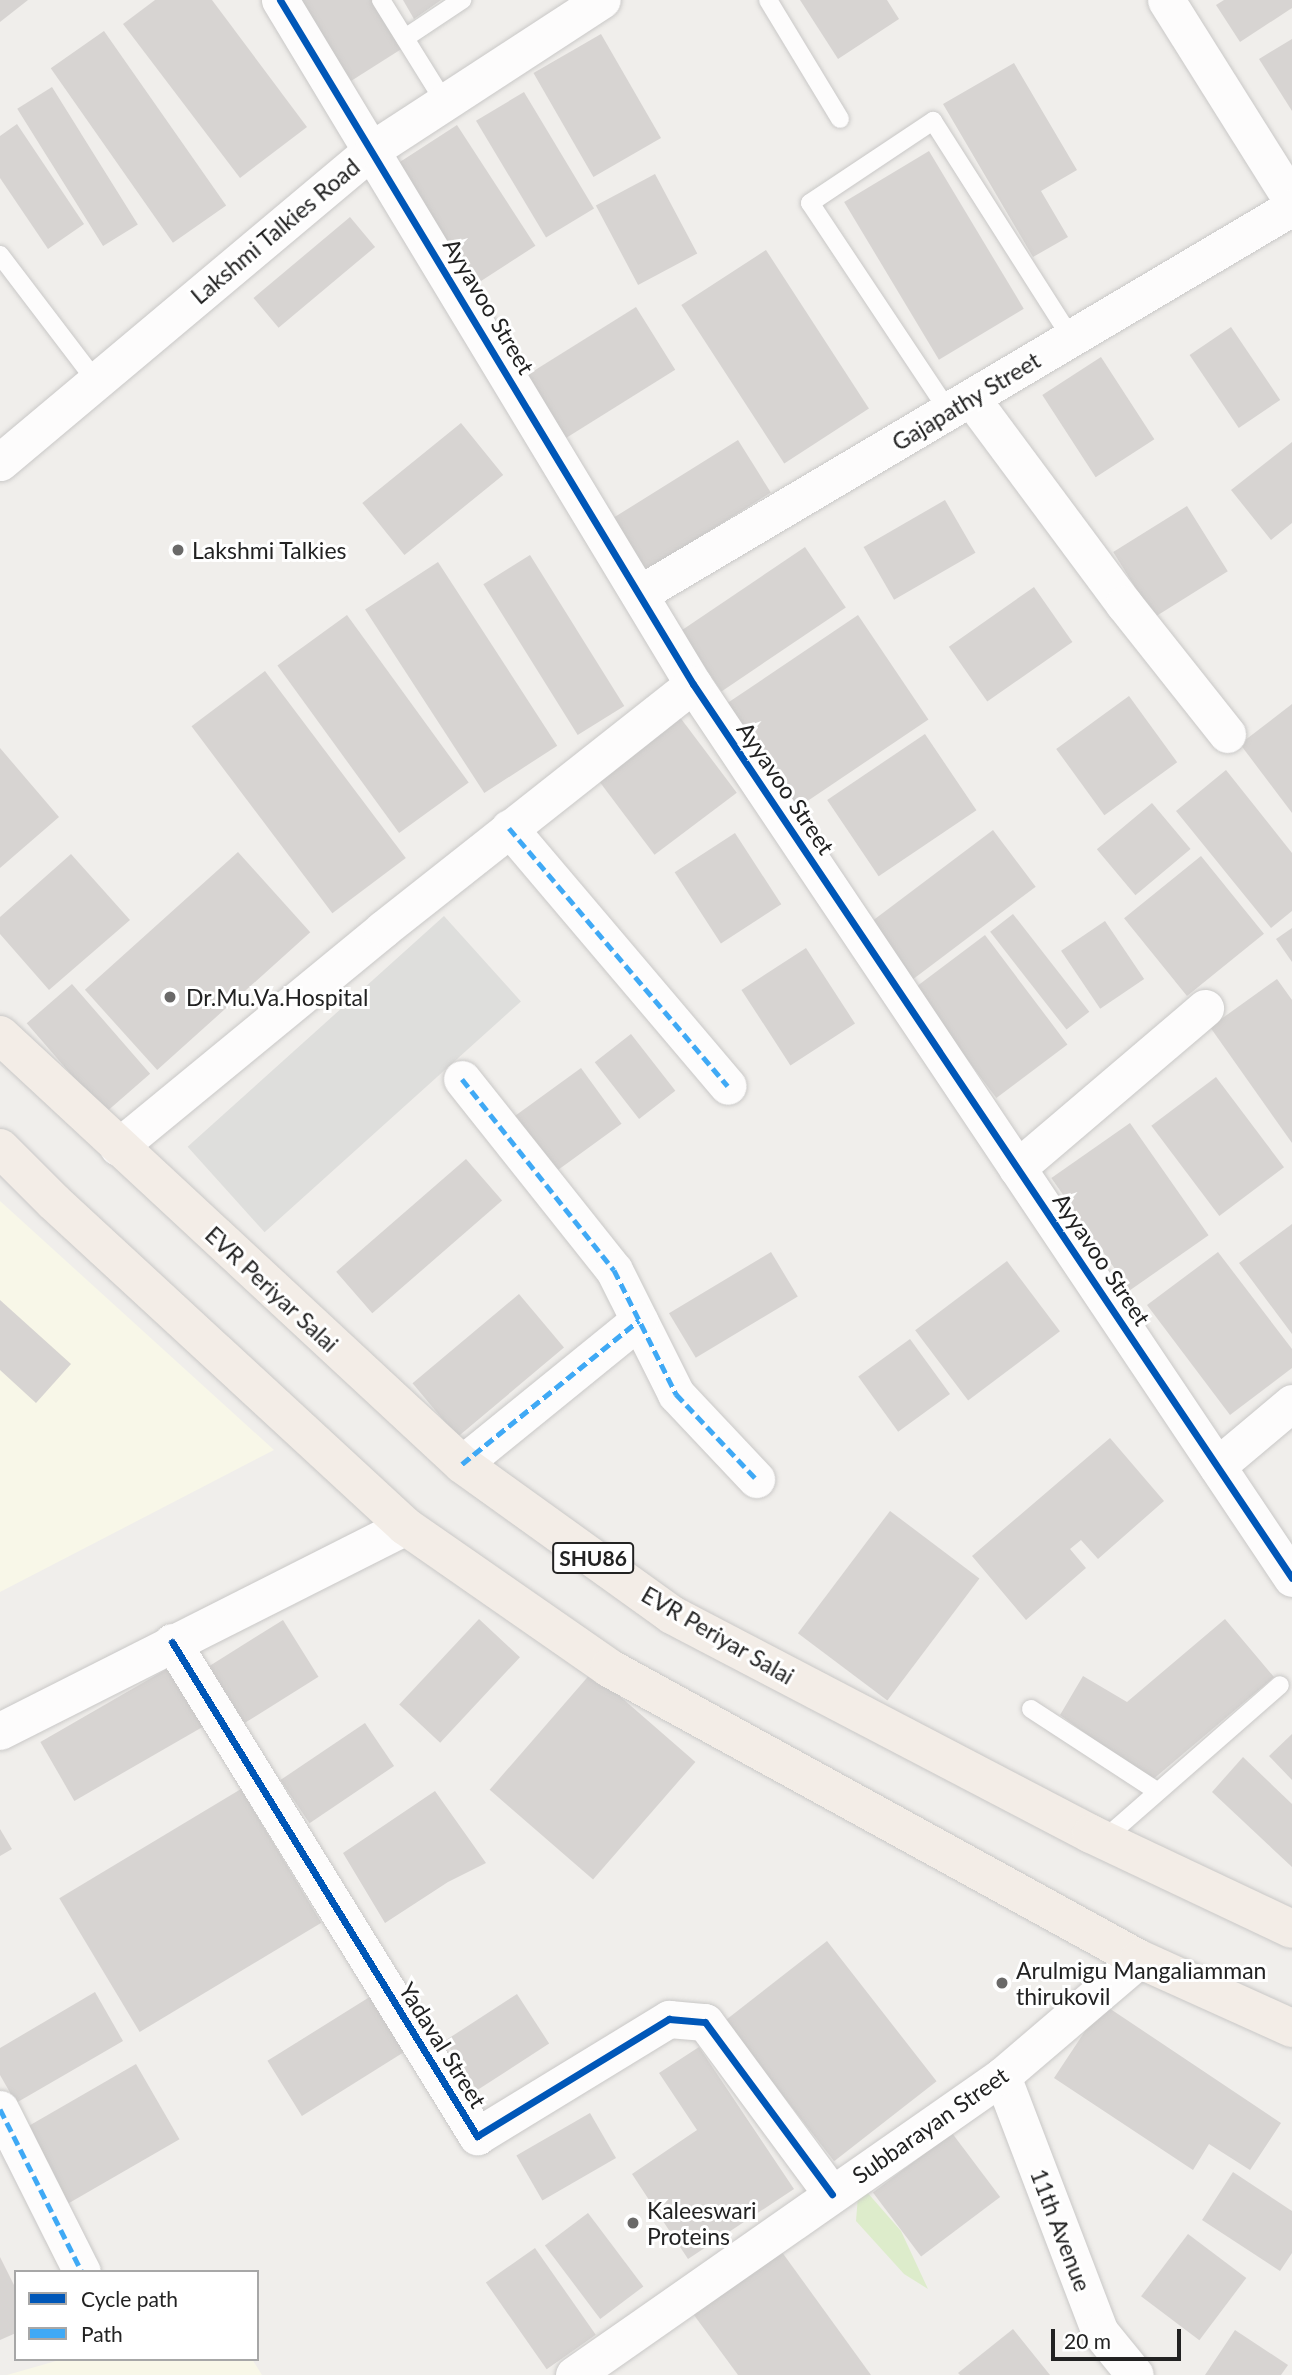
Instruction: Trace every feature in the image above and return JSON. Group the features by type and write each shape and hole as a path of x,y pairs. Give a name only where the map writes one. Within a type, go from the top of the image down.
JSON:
{"main road":[{"name":"EVR Periyar Salai","path":"0,1035 462,1464 672,1615 1103,1840 1292,1929"},
{"path":"0,1148 54,1202 405,1526 609,1668 1139,1959 1292,2028"}],"street":[{"name":"Ayyavoo Street","path":"280,0 373,149 693,684 1292,1578"},
{"name":"Lakshmi Talkies Road","path":"0,462 373,149 602,0"},
{"path":"1166,0 1292,204"},
{"name":"Gajapathy Street","path":"639,594 960,405 1292,204"},
{"path":"960,405 1227,734"},
{"path":"118,1147 509,828 693,684"},
{"path":"509,828 728,1086"},
{"path":"1017,1168 1205,1008"},
{"path":"462,1079 614,1270 676,1394 756,1479"},
{"path":"462,1464 639,1320"},
{"path":"1217,1466 1292,1403"},
{"path":"0,1731 405,1526"},
{"name":"Yadaval Street","path":"172,1642 477,2136 669,2019 705,2022 832,2194"},
{"name":"Subbarayan Street","path":"574,2375 1002,2076 1139,1959"},
{"name":"11th Avenue","path":"1002,2076 1100,2332 1135,2375"},
{"path":"0,2109 81,2270"}],"lane":[{"path":"382,0 444,103"},
{"path":"405,38 462,0"},
{"path":"768,0 840,119"},
{"path":"960,405 810,203 933,121 1071,338"},
{"path":"0,255 96,381"},
{"path":"1103,1840 1280,1685"},
{"path":"1031,1709 1157,1791"}],"shaded area":[{"path":"444,916 521,1001 265,1232 188,1147"},
{"path":"0,1201 274,1450 0,1592"},
{"path":"56,2361 253,2361 262,2375 7,2375"}],"green space":[{"path":"859,2183 901,2231 928,2289 904,2274 856,2221"}],"building":[{"path":"0,0 28,0 0,22"},
{"path":"155,0 212,0 307,127 240,178 123,24"},
{"path":"300,0 373,0 403,48 351,81"},
{"path":"403,0 441,0 414,19"},
{"path":"800,0 887,0 899,19 838,59"},
{"path":"1224,0 1292,0 1292,8 1240,42 1216,5"},
{"path":"104,31 226,205 173,243 51,68"},
{"path":"601,34 661,138 593,177 533,73"},
{"path":"1292,39 1292,111 1259,59"},
{"path":"1014,63 1077,170 1041,191 1068,237 1033,257 943,104"},
{"path":"52,87 138,224 103,246 17,109"},
{"path":"524,92 594,209 546,237 476,121"},
{"path":"17,124 84,224 48,249 0,178 0,136"},
{"path":"457,125 535,246 473,287 394,166"},
{"path":"929,151 1024,309 939,360 844,202"},
{"path":"655,174 697,253 638,285 596,205"},
{"path":"350,217 375,247 279,328 253,298"},
{"path":"766,250 869,409 784,464 681,305"},
{"path":"636,307 675,370 562,440 523,377"},
{"path":"1231,327 1280,400 1239,428 1190,355"},
{"path":"1101,357 1154,439 1096,477 1042,395"},
{"path":"461,423 503,475 404,555 362,503"},
{"path":"738,440 771,493 640,574 607,522"},
{"path":"1292,442 1292,523 1271,540 1231,490"},
{"path":"945,500 976,553 894,600 864,547"},
{"path":"1187,506 1228,571 1154,617 1113,552"},
{"path":"805,547 846,608 721,691 681,631"},
{"path":"530,555 624,706 578,735 483,584"},
{"path":"438,562 557,746 484,793 365,609"},
{"path":"1034,587 1072,642 987,702 949,647"},
{"path":"347,615 469,782 399,833 277,666"},
{"path":"858,615 928,719 788,815 717,710"},
{"path":"265,671 406,858 332,913 192,726"},
{"path":"1129,696 1177,762 1104,815 1056,749"},
{"path":"1292,704 1292,813 1240,744"},
{"path":"679,716 737,793 655,855 597,778"},
{"path":"925,734 976,810 879,876 827,800"},
{"path":"0,748 59,817 0,868"},
{"path":"1226,770 1292,853 1292,911 1271,928 1176,811"},
{"path":"1152,803 1191,849 1135,895 1097,849"},
{"path":"993,830 1036,887 906,984 864,927"},
{"path":"735,833 781,904 721,944 675,872"},
{"path":"238,852 310,932 157,1070 85,990"},
{"path":"71,854 130,920 49,990 0,934 0,917"},
{"path":"1201,856 1264,934 1187,996 1124,918"},
{"path":"1013,914 1089,1012 1066,1030 990,932"},
{"path":"1105,921 1144,979 1100,1009 1061,951"},
{"path":"1292,928 1292,962 1276,939"},
{"path":"985,935 1067,1044 996,1098 914,989"},
{"path":"806,948 855,1023 790,1065 741,990"},
{"path":"1277,979 1292,1000 1292,1143 1210,1027"},
{"path":"72,984 150,1074 105,1113 27,1023"},
{"path":"631,1034 675,1091 639,1119 595,1062"},
{"path":"581,1068 622,1124 548,1177 507,1121"},
{"path":"1216,1077 1284,1167 1219,1216 1151,1126"},
{"path":"1130,1123 1209,1235 1130,1290 1051,1178"},
{"path":"466,1159 502,1201 372,1313 336,1272"},
{"path":"1292,1224 1292,1334 1239,1263"},
{"path":"771,1252 798,1297 696,1358 669,1313"},
{"path":"1218,1252 1292,1349 1292,1368 1230,1415 1147,1305"},
{"path":"1007,1261 1060,1331 968,1400 915,1330"},
{"path":"519,1294 564,1348 458,1437 413,1383"},
{"path":"0,1300 71,1364 36,1403 0,1370"},
{"path":"910,1339 950,1394 898,1432 858,1377"},
{"path":"1110,1438 1164,1501 1098,1559 1081,1540 1070,1549 1086,1568 1026,1620 972,1556"},
{"path":"890,1511 979,1578 887,1701 798,1633"},
{"path":"479,1619 520,1657 440,1743 399,1705"},
{"path":"1225,1619 1274,1677 1151,1781 1060,1715 1083,1676 1127,1702"},
{"path":"283,1620 319,1677 242,1725 207,1668"},
{"path":"172,1666 206,1725 74,1801 40,1742"},
{"path":"592,1672 695,1762 593,1880 490,1790"},
{"path":"365,1723 394,1766 310,1823 280,1780"},
{"path":"1292,1734 1292,1780 1269,1756"},
{"path":"1243,1757 1292,1804 1292,1867 1212,1792"},
{"path":"241,1789 321,1923 140,2032 59,1898"},
{"path":"435,1791 486,1863 448,1882 385,1923 343,1853"},
{"path":"0,1829 12,1849 0,1856"},
{"path":"827,1941 937,2081 834,2161 725,2021"},
{"path":"95,1992 123,2041 16,2103 0,2075 0,2048"},
{"path":"376,1993 410,2048 302,2116 267,2061"},
{"path":"517,1994 549,2043 477,2090 445,2041"},
{"path":"1103,2004 1281,2123 1250,2170 1209,2144 1193,2170 1054,2078"},
{"path":"699,2047 794,2189 688,2259 632,2174 697,2130 659,2073"},
{"path":"136,2064 180,2139 62,2207 18,2132"},
{"path":"590,2113 616,2158 542,2201 516,2156"},
{"path":"952,2133 1000,2197 921,2256 873,2193"},
{"path":"1233,2172 1292,2211 1292,2253 1280,2271 1202,2220"},
{"path":"588,2213 643,2286 600,2319 545,2245"},
{"path":"1188,2234 1246,2278 1199,2340 1141,2296"},
{"path":"535,2248 596,2335 547,2369 486,2282"},
{"path":"779,2248 871,2375 738,2375 691,2311"},
{"path":"0,2257 14,2285 14,2334 0,2340"},
{"path":"1013,2329 1050,2375 958,2373"},
{"path":"1235,2330 1288,2365 1281,2375 1205,2375"}],"marked path":[{"path":"509,828 728,1086"},
{"path":"462,1079 614,1270 676,1394 756,1479"},
{"path":"462,1464 639,1320"},
{"path":"0,2109 81,2270"}],"cycle path":[{"path":"280,0 693,684 1292,1578"},
{"path":"172,1642 477,2136 669,2019 705,2022 832,2194"}],"place":[{"name":"Lakshmi Talkies","path":"178,550"},
{"name":"Dr.Mu.Va.Hospital","path":"170,997"},
{"name":"Arulmigu Mangaliamman thirukovil","path":"1002,1983"},
{"name":"Kaleeswari Proteins","path":"633,2223"}]}
